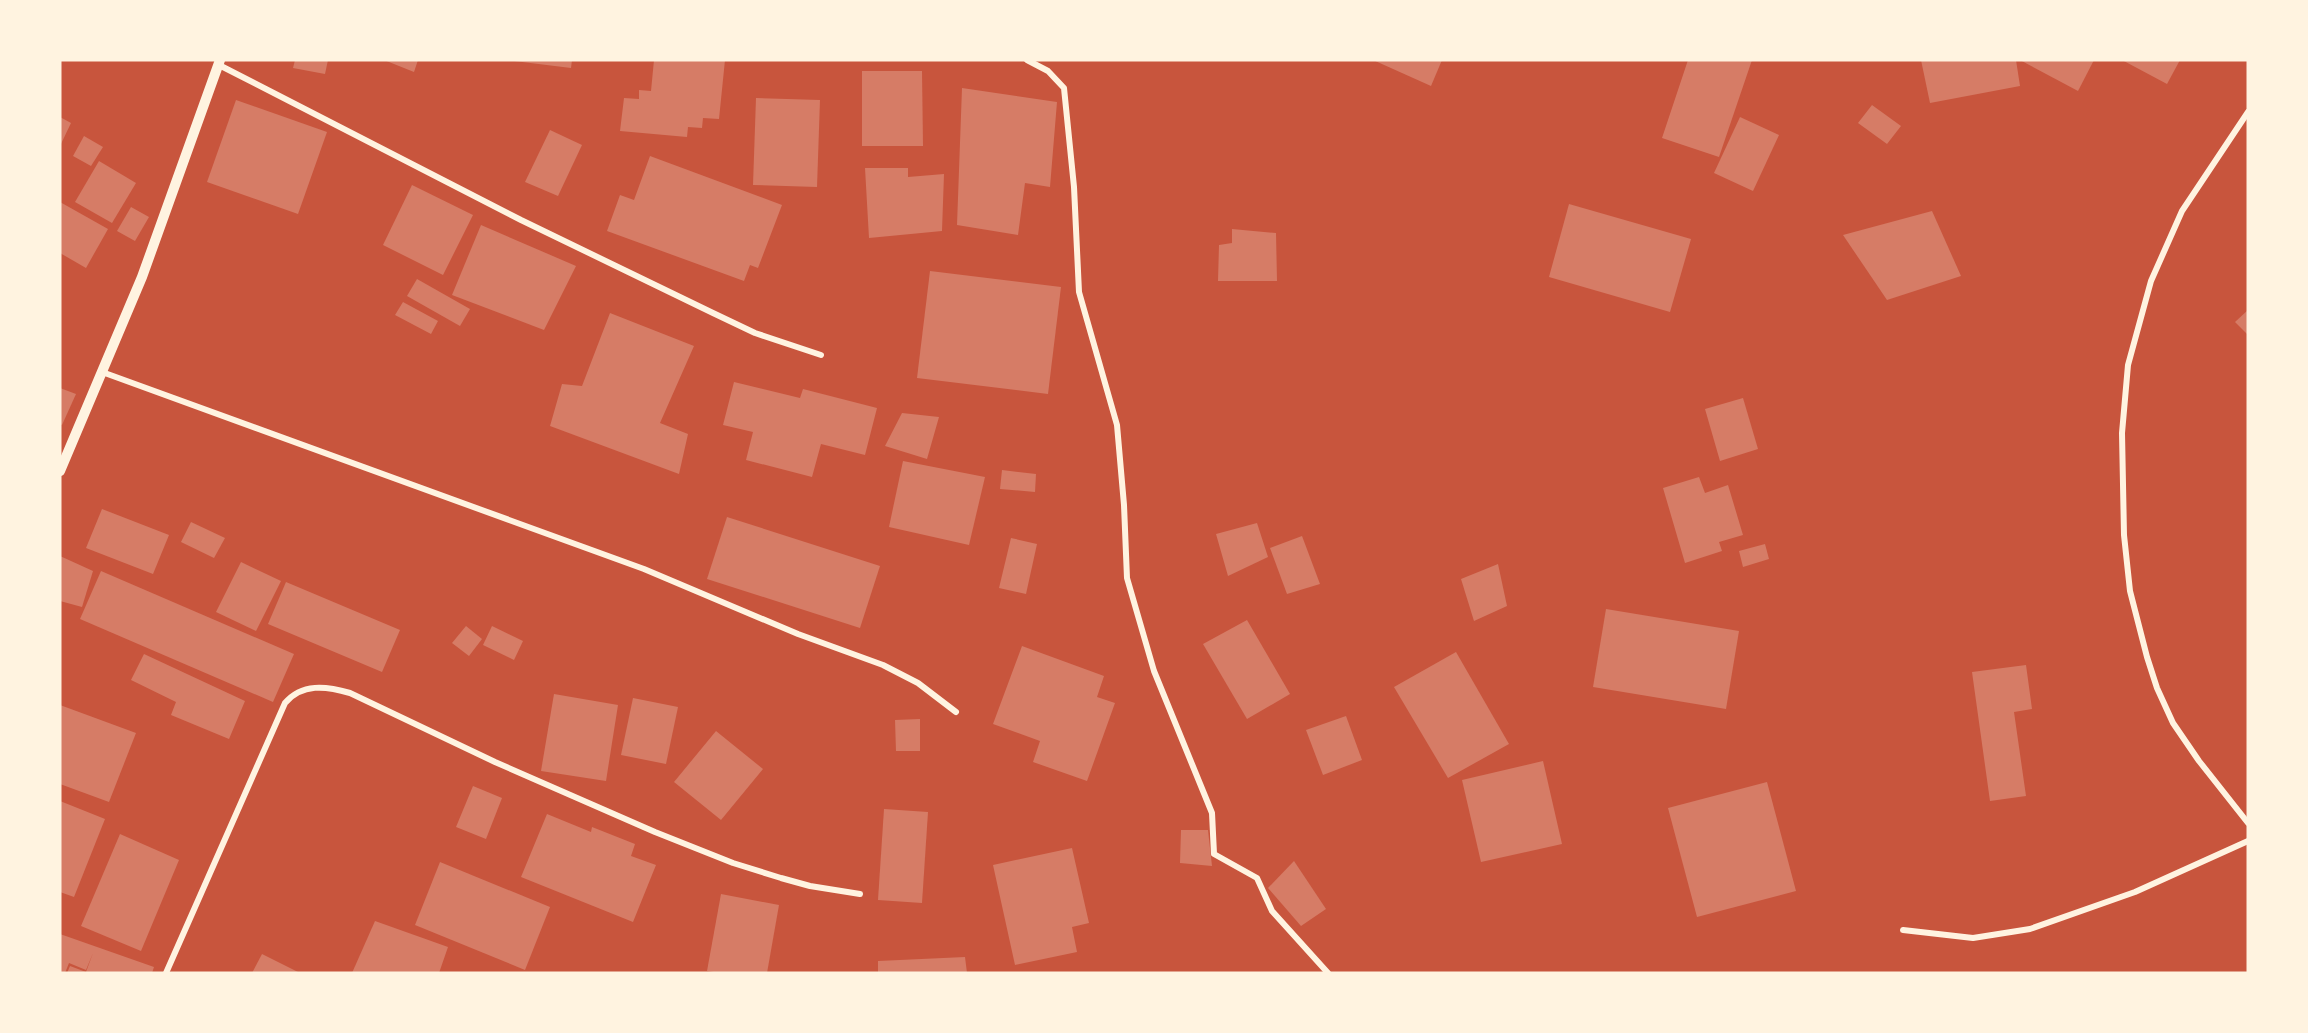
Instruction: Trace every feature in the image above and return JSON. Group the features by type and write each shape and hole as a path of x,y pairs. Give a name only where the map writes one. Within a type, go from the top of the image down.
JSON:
{"street":[{"path":"1027,60 1048,71 1064,88 1074,187 1080,292 1117,425 1127,578 1155,671 1212,813 1214,854 1257,878 1272,911 1328,973"},
{"path":"60,471 142,277 220,62 521,220 755,333 821,355"},
{"path":"2248,112 2182,211 2151,281 2128,365 2122,433 2124,535 2130,591 2147,657 2157,688 2173,723 2248,824"},
{"path":"102,372 644,569 798,634 883,666 918,683 956,712"},
{"path":"166,973 285,703 293,693 311,688 329,687 350,693 495,762 655,832 733,863 810,886 860,894"},
{"path":"1903,930 1973,938 2030,929 2135,892 2248,841"}],"building":[{"path":"295,60 328,60 325,74 293,68"},
{"path":"384,60 418,60 414,72"},
{"path":"507,60 572,60 571,68"},
{"path":"654,60 725,60 719,119 703,118 702,128 688,127 687,137 620,131 624,98 639,99 639,90 651,91"},
{"path":"1373,60 1442,60 1431,86"},
{"path":"1688,60 1752,60 1719,157 1662,138"},
{"path":"1921,60 2016,60 2020,86 1930,103"},
{"path":"2020,60 2094,60 2078,91"},
{"path":"2122,60 2180,60 2167,84"},
{"path":"862,71 922,71 923,146 862,146"},
{"path":"962,88 1057,102 1050,187 1025,183 1018,235 957,225"},
{"path":"756,98 820,100 817,187 753,185"},
{"path":"236,100 327,132 298,214 207,182"},
{"path":"1872,105 1901,126 1887,144 1858,123"},
{"path":"60,117 71,123 60,146"},
{"path":"1740,117 1779,135 1753,191 1714,173"},
{"path":"550,130 582,145 558,196 525,182"},
{"path":"84,136 103,147 91,166 73,156"},
{"path":"650,156 782,205 758,268 750,265 744,281 607,231 620,195 634,200"},
{"path":"99,161 136,183 112,223 75,202"},
{"path":"865,168 908,168 908,177 944,174 942,231 869,238"},
{"path":"412,185 473,215 443,275 383,245"},
{"path":"60,202 108,229 86,268 60,253"},
{"path":"1569,204 1691,239 1670,312 1549,277"},
{"path":"131,207 149,217 135,241 117,231"},
{"path":"1932,211 1961,276 1887,300 1843,235"},
{"path":"481,225 576,266 544,330 452,295"},
{"path":"1232,229 1276,233 1277,281 1218,281 1219,245 1232,243"},
{"path":"930,271 1061,287 1048,394 917,378"},
{"path":"417,279 470,309 460,326 407,296"},
{"path":"403,302 438,321 431,334 395,315"},
{"path":"2248,310 2248,335 2235,322"},
{"path":"610,313 694,346 660,423 688,434 679,474 550,426 562,384 582,386"},
{"path":"734,382 800,398 803,389 877,408 865,455 821,444 812,477 746,460 753,432 723,425"},
{"path":"60,388 76,394 62,425 60,424"},
{"path":"1743,398 1758,449 1720,461 1705,409"},
{"path":"902,413 939,417 927,459 885,446"},
{"path":"903,461 985,477 969,545 889,527"},
{"path":"1002,470 1036,474 1035,492 1000,489"},
{"path":"1699,477 1705,493 1728,485 1743,535 1719,542 1722,551 1685,563 1663,488"},
{"path":"102,509 169,535 153,574 86,548"},
{"path":"727,517 880,566 860,628 707,579"},
{"path":"191,522 225,538 214,558 181,542"},
{"path":"1257,523 1268,557 1228,576 1216,534"},
{"path":"1302,536 1320,584 1287,594 1270,548"},
{"path":"1011,538 1037,544 1026,594 999,588"},
{"path":"1765,544 1769,559 1743,567 1739,551"},
{"path":"60,556 93,571 82,607 60,601"},
{"path":"241,562 281,581 256,631 216,612"},
{"path":"1498,564 1507,606 1474,621 1461,579"},
{"path":"101,571 294,654 273,702 80,619"},
{"path":"286,582 400,630 382,672 268,624"},
{"path":"1606,609 1739,631 1726,709 1593,687"},
{"path":"1247,620 1290,694 1247,719 1203,644"},
{"path":"466,626 482,639 469,656 452,643"},
{"path":"492,626 523,641 514,660 483,645"},
{"path":"1022,646 1104,676 1097,697 1115,703 1087,781 1033,762 1040,741 993,724"},
{"path":"1456,652 1509,744 1448,778 1394,687"},
{"path":"144,654 245,701 229,739 171,715 176,702 131,680"},
{"path":"2026,665 2032,709 2014,712 2026,796 1990,801 1972,672"},
{"path":"554,694 618,705 606,781 541,771"},
{"path":"633,698 678,707 666,764 621,755"},
{"path":"60,705 136,733 109,802 60,784"},
{"path":"1346,716 1362,760 1323,775 1306,730"},
{"path":"920,719 920,751 896,751 895,720"},
{"path":"716,731 763,769 721,820 674,782"},
{"path":"1543,761 1562,844 1481,862 1462,780"},
{"path":"1767,782 1796,891 1697,917 1668,808"},
{"path":"473,786 502,798 486,839 456,827"},
{"path":"60,801 105,819 74,897 60,892"},
{"path":"884,809 928,812 922,903 878,900"},
{"path":"547,814 591,832 592,827 635,844 631,856 656,865 633,922 521,877"},
{"path":"1181,830 1208,830 1212,866 1180,863"},
{"path":"120,834 179,860 141,951 81,926"},
{"path":"1072,848 1089,923 1072,927 1077,952 1015,965 993,865"},
{"path":"1294,861 1326,909 1301,926 1268,888"},
{"path":"440,862 550,907 525,970 415,925"},
{"path":"721,894 779,905 767,973 707,971"},
{"path":"375,921 448,947 439,973 352,973"},
{"path":"60,934 154,967 152,973 67,973 70,966 86,972 93,953 86,970 69,963 65,973 60,973"},
{"path":"262,954 300,973 252,973"},
{"path":"965,957 967,973 878,973 878,961"}]}
